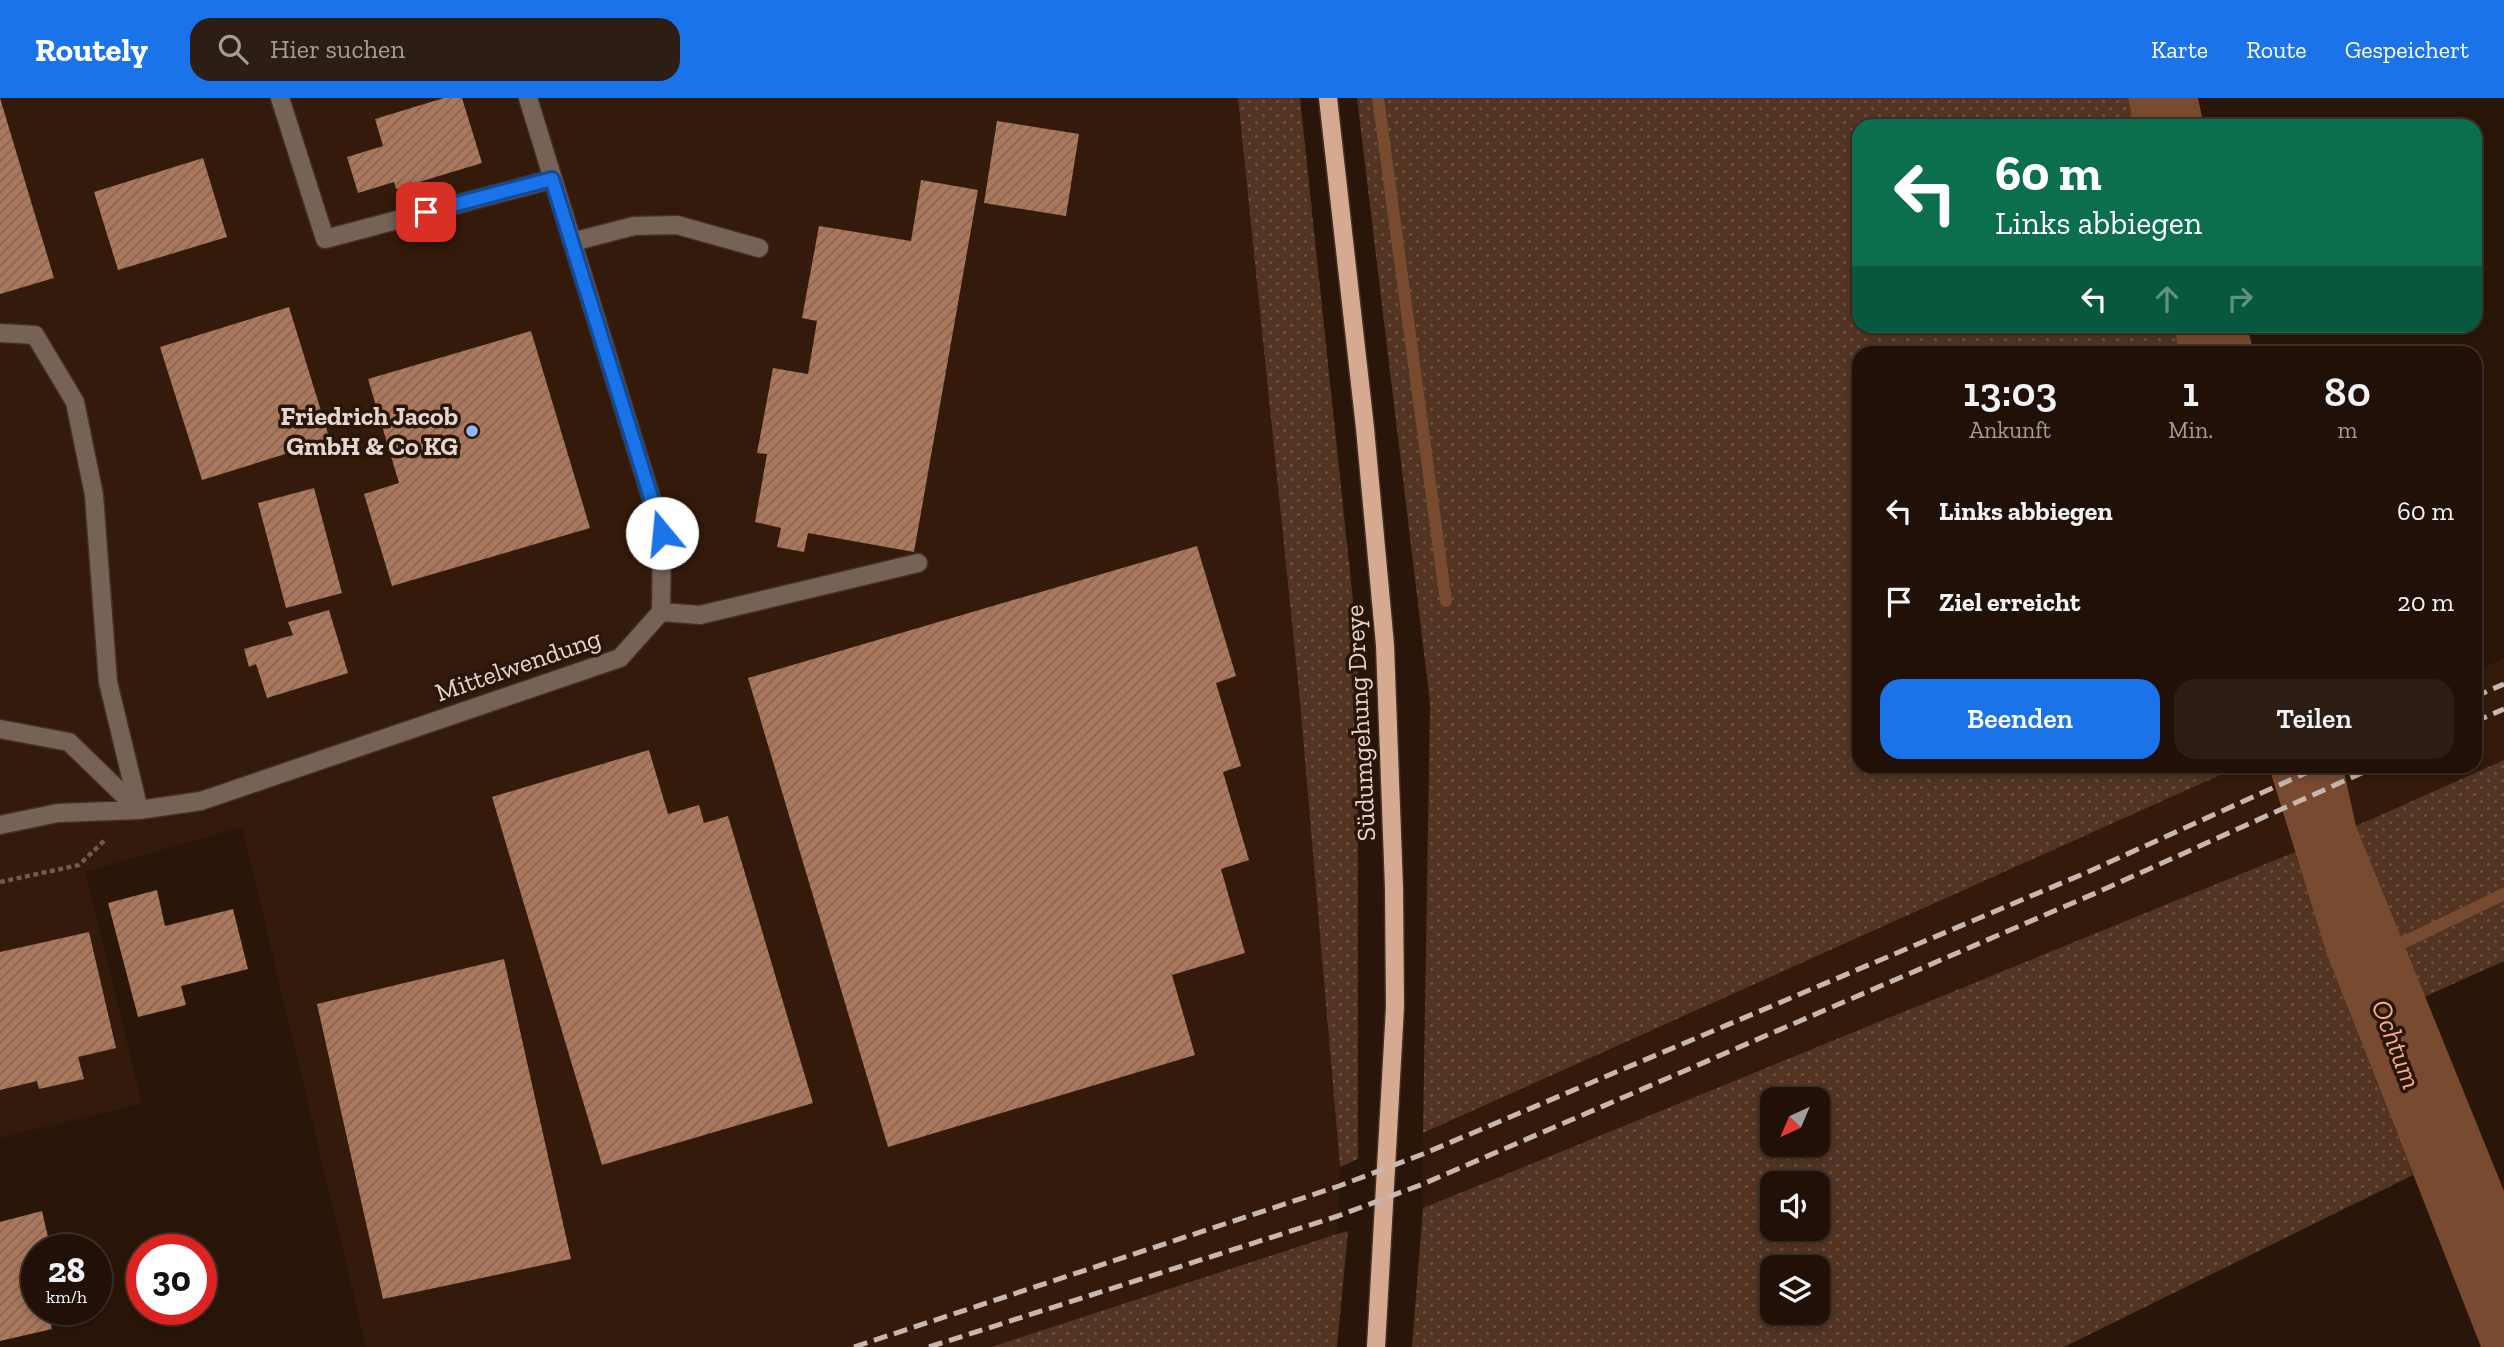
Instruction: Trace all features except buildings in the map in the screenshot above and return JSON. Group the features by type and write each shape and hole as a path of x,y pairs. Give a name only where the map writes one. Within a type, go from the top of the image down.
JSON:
{"main road":[{"name":"Südumgehung Dreye","path":"1328,98 1364,414 1386,658 1395,1007 1376,1347"}],"street":[{"path":"280,98 325,239 552,179"},
{"path":"528,98 662,533 661,612 700,615 918,563"},
{"path":"572,242 634,226 677,225 759,248"},
{"path":"0,333 35,335 75,402 94,495 108,682 139,810"},
{"name":"Mittelwendung","path":"0,825 58,813 139,810 201,801 620,658 661,612"},
{"path":"0,729 69,742 139,810"}],"path":[{"path":"0,882 79,865 139,810"}],"shaded area":[{"path":"0,98 1238,98 1299,691 1340,1167 1337,1234 991,1347 366,1347 242,827 85,872 142,1103 0,1138"},
{"path":"1238,98 1300,98 1358,648 1358,1159 1340,1167 1299,691"},
{"path":"1357,98 2128,98 2132,119 1852,119 1852,333 2175,333 2178,346 1852,346 1852,773 2225,773 1423,1133 1430,703"},
{"path":"2504,658 2504,760 2482,770 2482,668"},
{"path":"2504,760 2504,961 2424,997 2356,826 2475,773 2482,773 2482,770"},
{"path":"2225,773 2271,773 2295,852 1423,1208 1423,1133"},
{"path":"2344,773 2475,773 2356,826"},
{"path":"2295,852 2327,955 2413,1175 2064,1347 1412,1347 1423,1208"},
{"path":"1348,1231 1337,1347 991,1347 1337,1234"}],"water":[{"path":"2128,98 2198,98 2202,119 2132,119"},
{"path":"2175,333 2249,333 2252,346 2178,346"},
{"name":"Ochtum","path":"2271,773 2344,773 2356,826 2504,1191 2504,1347 2481,1347 2327,955"}],"waterway":[{"path":"1378,98 1446,601"},
{"path":"2388,950 2504,894"}],"railway":[{"path":"2482,694 2504,684"},
{"path":"2482,719 2504,709"},
{"path":"854,1347 1339,1186 1423,1154 2090,871 2306,773"},
{"path":"929,1347 1338,1216 1423,1184 2098,892 2362,773"}],"place":[{"name":"Friedrich Jacob GmbH & Co KG","path":"472,431"}],"route":[{"path":"426,212 552,179 662,533"}]}
